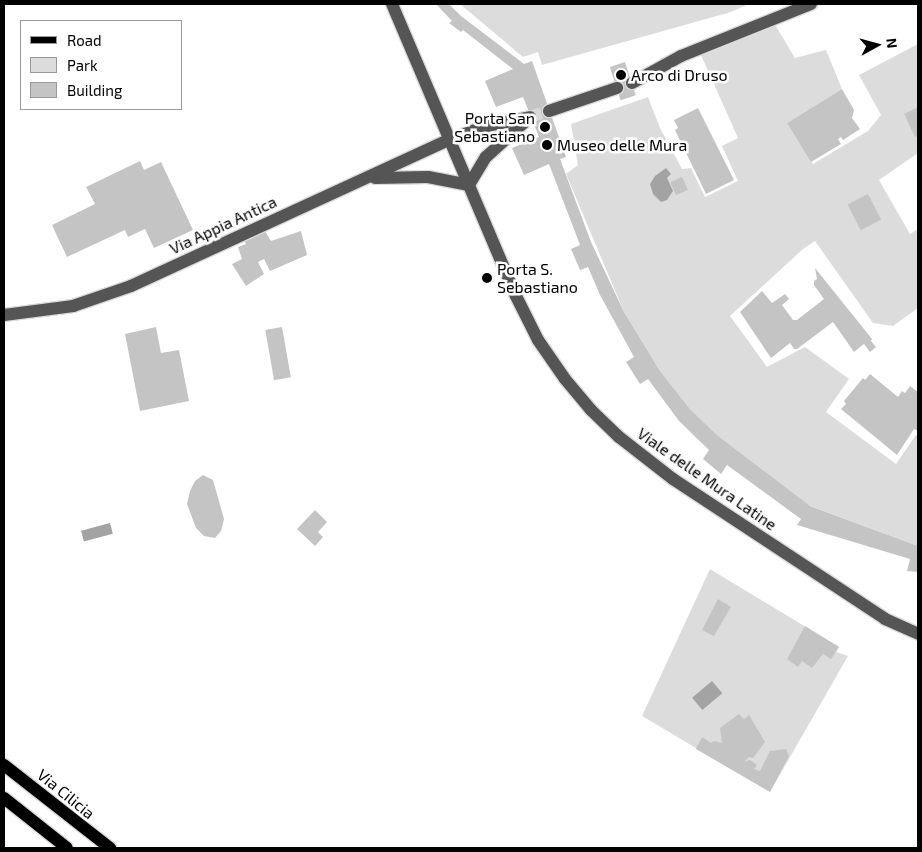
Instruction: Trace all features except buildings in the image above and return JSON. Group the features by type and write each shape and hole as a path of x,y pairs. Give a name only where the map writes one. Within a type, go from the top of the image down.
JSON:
{"main road":[{"name":"Via Cilicia","path":"4,765 110,848"},
{"path":"4,798 67,848"}],"street":[{"name":"Viale delle Mura Latine","path":"392,4 516,296 538,340 564,379 606,425 673,479 885,618 918,634"},
{"path":"632,83 681,56 811,4"},
{"path":"549,111 617,88"},
{"name":"Via Appia Antica","path":"4,315 73,306 131,286 450,140 483,127 530,118 486,157 469,185"},
{"path":"366,179 428,176 469,185"}],"green space":[{"path":"460,4 749,4 731,12 542,65 538,52 523,57"},
{"path":"774,23 795,58 826,50 842,89 787,123 813,164 868,131 881,115 859,75 918,44 918,153 879,180 910,234 918,229 918,308 893,326 873,323 815,241 803,249 730,316 767,367 805,347 849,379 826,412 896,464 916,435 918,436 918,546 808,505 717,435 690,409 660,371 624,312 566,174 578,165 571,124 648,97 660,128 682,169 691,168 705,197 738,181 722,146 738,138 701,55"},
{"path":"710,569 839,647 836,652 848,656 770,792 642,716"}],"shaded area":[{"path":"666,168 671,174 667,178 673,191 667,200 661,202 653,194 650,184 655,176"},
{"path":"110,523 113,534 84,541 81,531"},
{"path":"712,681 722,693 702,710 692,698"}],"tunnel":[{"path":"530,117 549,111"}],"place":[{"name":"Arco di Druso","path":"621,75"},
{"name":"Porta San Sebastiano","path":"545,127"},
{"name":"Museo delle Mura","path":"547,145"},
{"name":"Porta S. Sebastiano","path":"487,278"}]}
